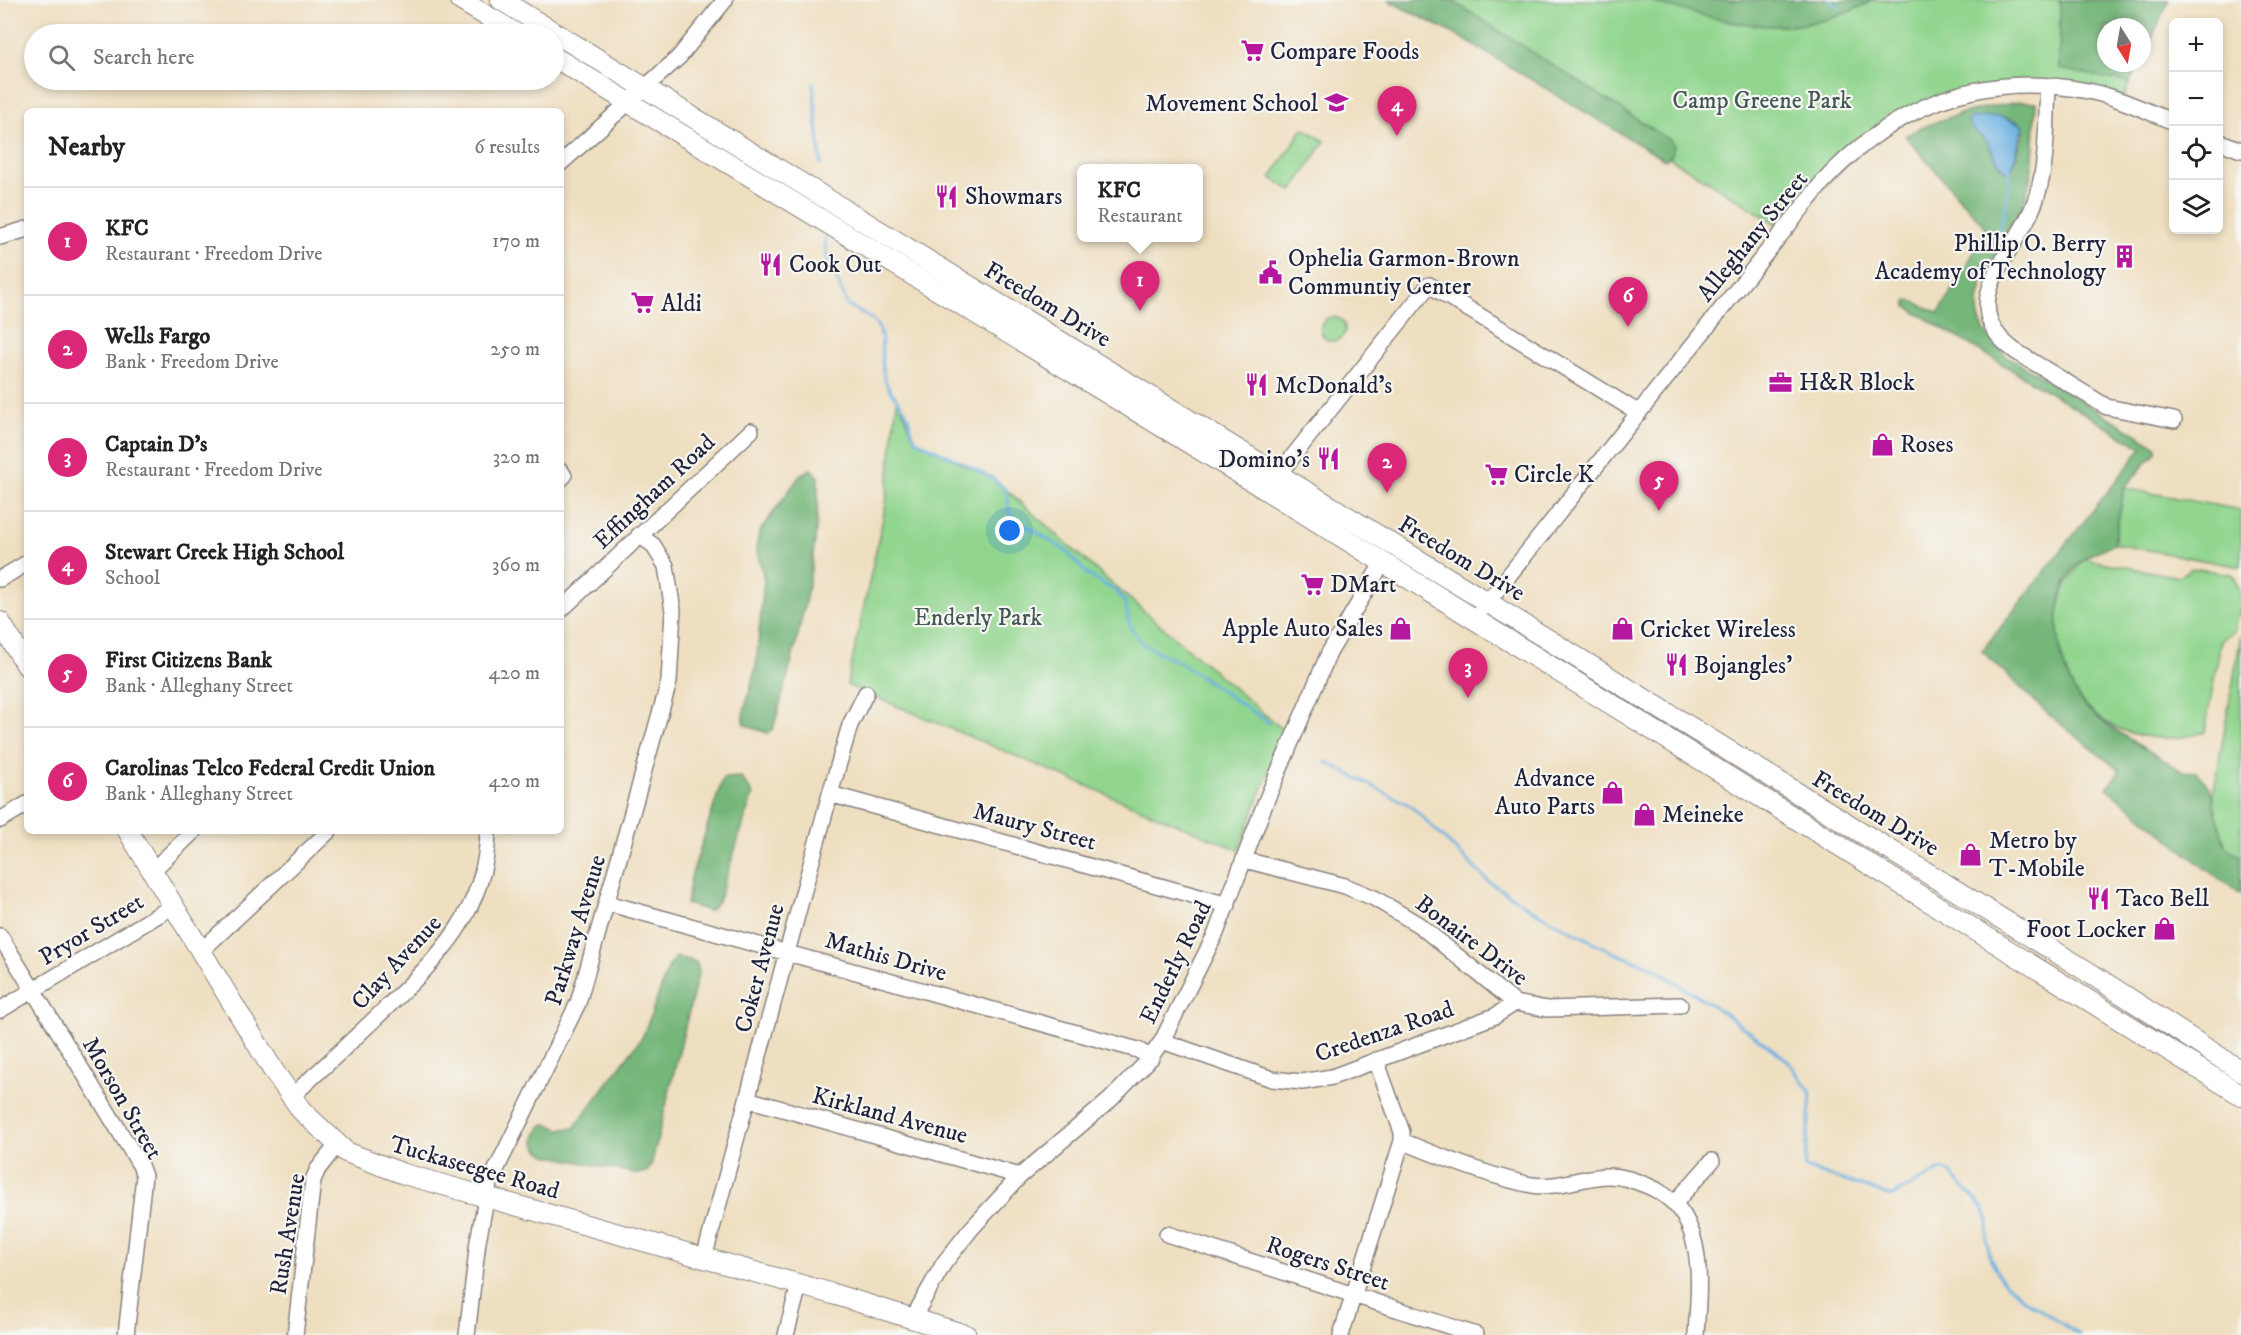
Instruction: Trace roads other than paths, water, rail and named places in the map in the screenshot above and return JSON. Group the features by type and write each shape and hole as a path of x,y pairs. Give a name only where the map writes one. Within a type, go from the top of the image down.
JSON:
{"main road":[{"path":"460,0 500,24"},
{"name":"Freedom Drive","path":"501,0 541,24"},
{"name":"Freedom Drive","path":"564,38 2085,970 2241,1071"},
{"name":"Freedom Drive","path":"564,63 1383,562 2241,1095"},
{"path":"942,294 948,288 954,288 992,311 1018,316"},
{"path":"1174,435 1203,443 1263,481 1278,475"},
{"path":"1,625 24,661"},
{"path":"1822,835 1834,818"},
{"name":"Tuckaseegee Road","path":"130,834 291,1097 336,1146 360,1159 404,1174 800,1285 966,1335"},
{"path":"2178,1055 2190,1038"}],"street":[{"path":"564,160 679,57 725,0"},
{"name":"Alleghany Street","path":"1475,619 1822,183 1866,140 1915,110 1963,93 2008,86 2048,86 2107,96 2169,120"},
{"path":"2048,86 2041,183 2030,216 1989,287 1986,301 1991,328 2001,341 2015,351 2108,406 2174,420"},
{"path":"2223,143 2241,150"},
{"path":"0,237 24,230"},
{"path":"1278,475 1429,285 1639,413"},
{"name":"Effingham Road","path":"564,606 751,431"},
{"name":"Parkway Avenue","path":"467,1335 486,1197 491,1179 578,1003 664,704 673,638 671,591 666,566 653,545 639,535"},
{"name":"Enderly Road","path":"913,1318 944,1263 1020,1176 1110,1100 1151,1058 1162,1041 1196,977 1228,905 1266,801 1329,653 1383,562"},
{"path":"0,579 24,565"},
{"name":"Coker Avenue","path":"704,1258 830,794 850,725 866,693"},
{"name":"Maury Street","path":"830,794 1228,905"},
{"path":"0,820 24,806"},
{"path":"152,871 191,834"},
{"path":"201,951 326,834"},
{"name":"Clay Avenue","path":"291,1097 426,969 448,945 466,918 475,896 485,859 488,834"},
{"name":"Bonaire Drive","path":"1245,860 1345,886 1374,898 1419,925 1515,1003 1546,1009 1680,1005"},
{"name":"Mathis Drive","path":"607,903 1138,1050 1151,1058"},
{"name":"Pryor Street","path":"0,1010 173,906"},
{"name":"Morson Street","path":"0,936 144,1176 126,1335"},
{"name":"Credenza Road","path":"1162,1041 1241,1070 1287,1082 1332,1077 1495,1016 1515,1003"},
{"path":"1341,1335 1402,1141 1402,1132 1376,1060"},
{"name":"Kirkland Avenue","path":"747,1099 1020,1176"},
{"path":"1402,1141 1532,1185 1560,1184 1599,1177 1620,1177 1654,1189 1674,1204 1687,1222 1696,1245 1699,1273 1696,1335"},
{"name":"Rush Avenue","path":"295,1335 313,1180 318,1168 336,1146"},
{"path":"1674,1204 1713,1161"},
{"name":"Rogers Street","path":"1167,1234 1476,1335"},
{"path":"786,1335 800,1285"}],"water":[{"path":"1999,116 2023,125 2012,170 2008,172 1968,121 1970,118"}],"waterway":[{"path":"1830,0 1838,7"},
{"path":"813,83 821,165"},
{"path":"1998,234 2007,203 2010,168"},
{"path":"825,238 826,254 848,306 863,313 878,327 881,334 884,377 907,414 916,440 977,470 1007,491 1009,512 1014,518 1065,550 1088,575 1117,592 1125,603 1130,626 1141,643 1184,665 1269,723"},
{"path":"1326,762 1411,806 1489,882 1538,913 1612,952 1652,967 1724,1013 1786,1059 1811,1093 1805,1168 1892,1196 1943,1169 1950,1173 1983,1207 1988,1222 1987,1240 1990,1257 2001,1279 2021,1297 2079,1335"}],"place":[{"name":"Compare Foods","path":"1252,51"},
{"name":"Movement School","path":"1336,103"},
{"name":"Stewart Creek High School","path":"1397,136"},
{"name":"Showmars","path":"947,196"},
{"name":"Phillip O. Berry Academy of Technology","path":"2124,257"},
{"name":"Cook Out","path":"771,264"},
{"name":"Ophelia Garmon-Brown Communtiy Center","path":"1270,272"},
{"name":"Aldi","path":"643,303"},
{"name":"KFC","path":"1140,311"},
{"name":"Carolinas Telco Federal Credit Union","path":"1628,327"},
{"name":"H&R Block","path":"1781,382"},
{"name":"McDonald's","path":"1257,385"},
{"name":"Roses","path":"1882,444"},
{"name":"Domino's","path":"1328,459"},
{"name":"Circle K","path":"1496,474"},
{"name":"Wells Fargo","path":"1387,493"},
{"name":"First Citizens Bank","path":"1659,511"},
{"name":"DMart","path":"1312,584"},
{"name":"Apple Auto Sales","path":"1401,628"},
{"name":"Cricket Wireless","path":"1622,629"},
{"name":"Bojangles'","path":"1676,665"},
{"name":"Captain D's","path":"1468,698"},
{"name":"Advance Auto Parts","path":"1613,792"},
{"name":"Meineke","path":"1644,814"},
{"name":"Metro by T-Mobile","path":"1971,854"},
{"name":"Taco Bell","path":"2098,898"},
{"name":"Foot Locker","path":"2164,929"}],"park label":[{"name":"Camp Greene Park","path":"1762,100"},
{"name":"Enderly Park","path":"978,617"}]}
